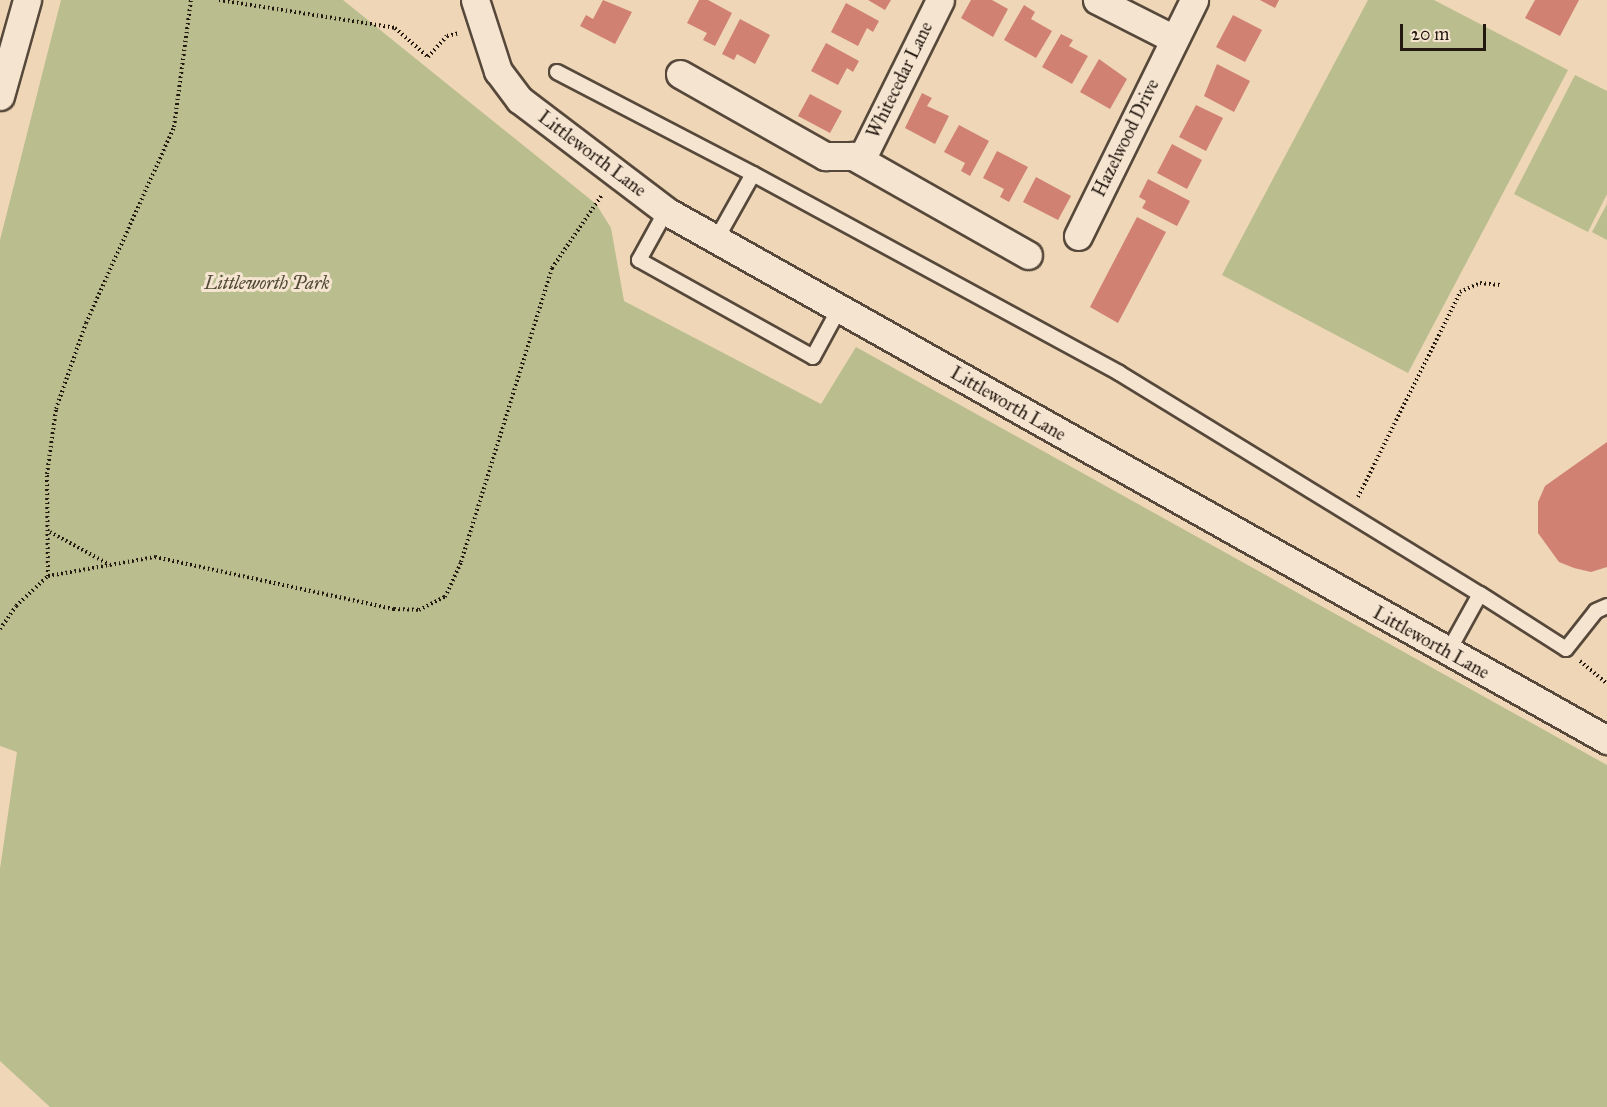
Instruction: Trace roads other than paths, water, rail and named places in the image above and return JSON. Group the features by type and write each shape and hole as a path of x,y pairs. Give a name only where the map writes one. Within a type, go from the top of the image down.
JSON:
{"street":[{"path":"0,96 27,0"},
{"name":"Littleworth Lane","path":"475,0 498,71 520,100 618,172 666,211 1607,740"},
{"name":"Whitecedar Lane","path":"861,160 940,0"},
{"path":"1097,0 1174,39"},
{"name":"Hazelwood Drive","path":"1078,236 1194,0"},
{"path":"680,74 825,156 853,156 861,160 1028,255"}],"lane":[{"path":"556,72 753,174 1119,373 1566,649 1596,611 1607,606"},
{"path":"716,240 753,174"},
{"path":"666,211 639,260 813,357 839,309"},
{"path":"1448,652 1480,594"}],"park label":[{"name":"Littleworth Park","path":"267,283"}]}
